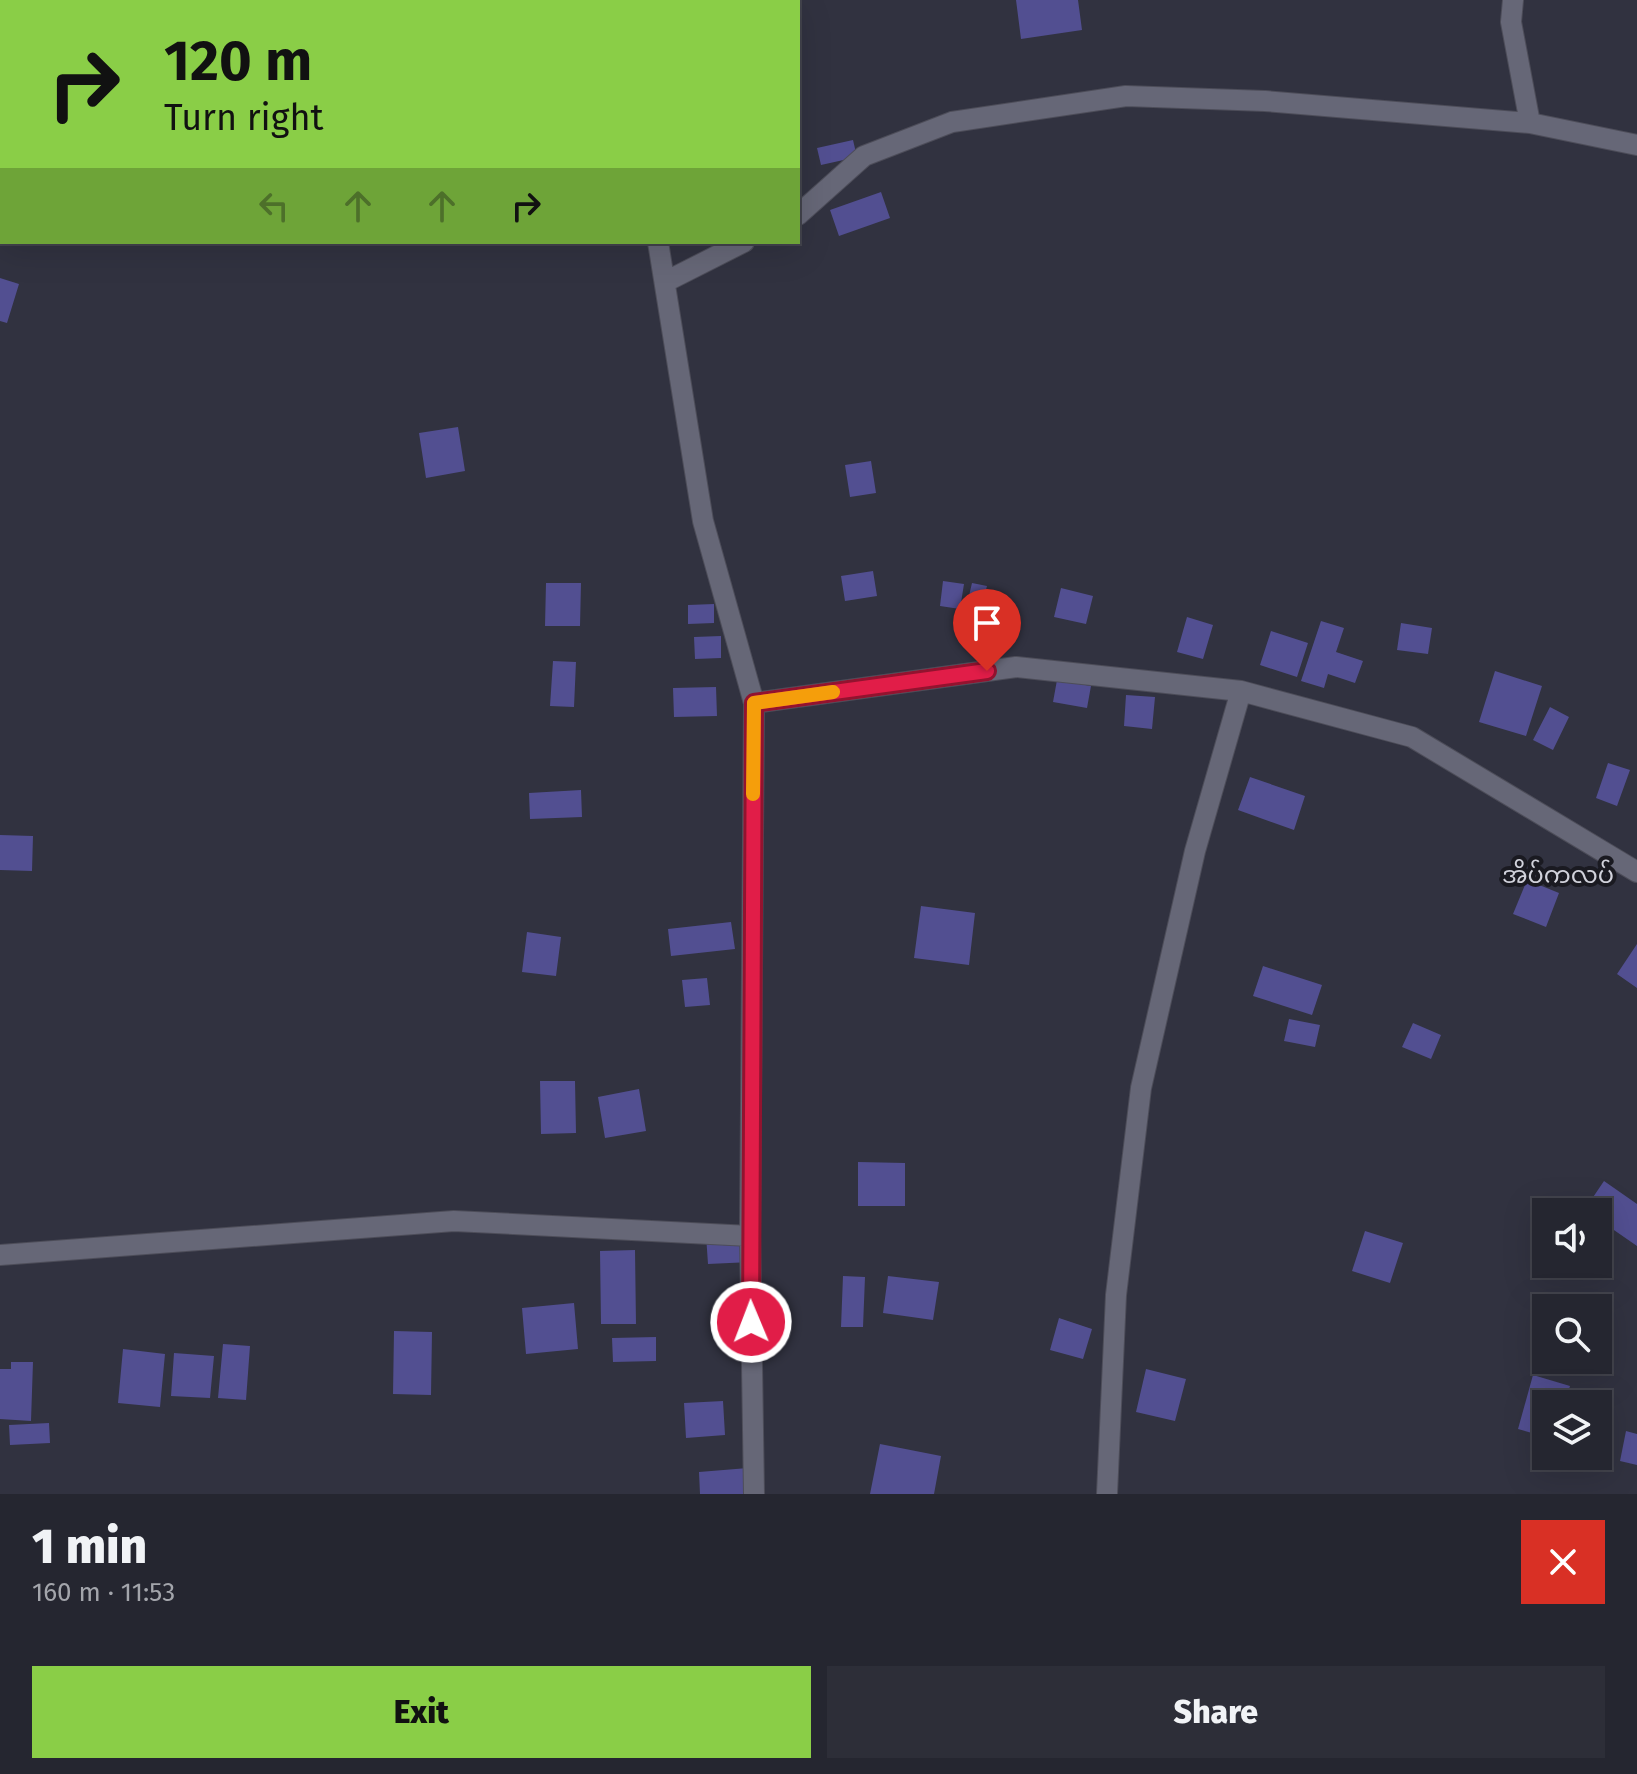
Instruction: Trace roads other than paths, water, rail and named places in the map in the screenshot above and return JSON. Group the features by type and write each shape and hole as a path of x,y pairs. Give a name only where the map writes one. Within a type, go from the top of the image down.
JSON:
{"street":[{"path":"1513,0 1511,22 1530,123"},
{"path":"800,213 864,156 952,122 1126,96 1265,101 1530,123 1637,145"},
{"path":"658,244 703,521 754,703 750,1236 754,1494"},
{"path":"665,282 740,244"},
{"path":"754,703 1016,667 1241,691 1412,737 1637,872"},
{"path":"1107,1494 1116,1295 1141,1088 1195,851 1241,691"},
{"path":"0,1255 454,1221 750,1236"}],"district":[{"name":"အိပ်ကလပ်","path":"1558,875"}]}
